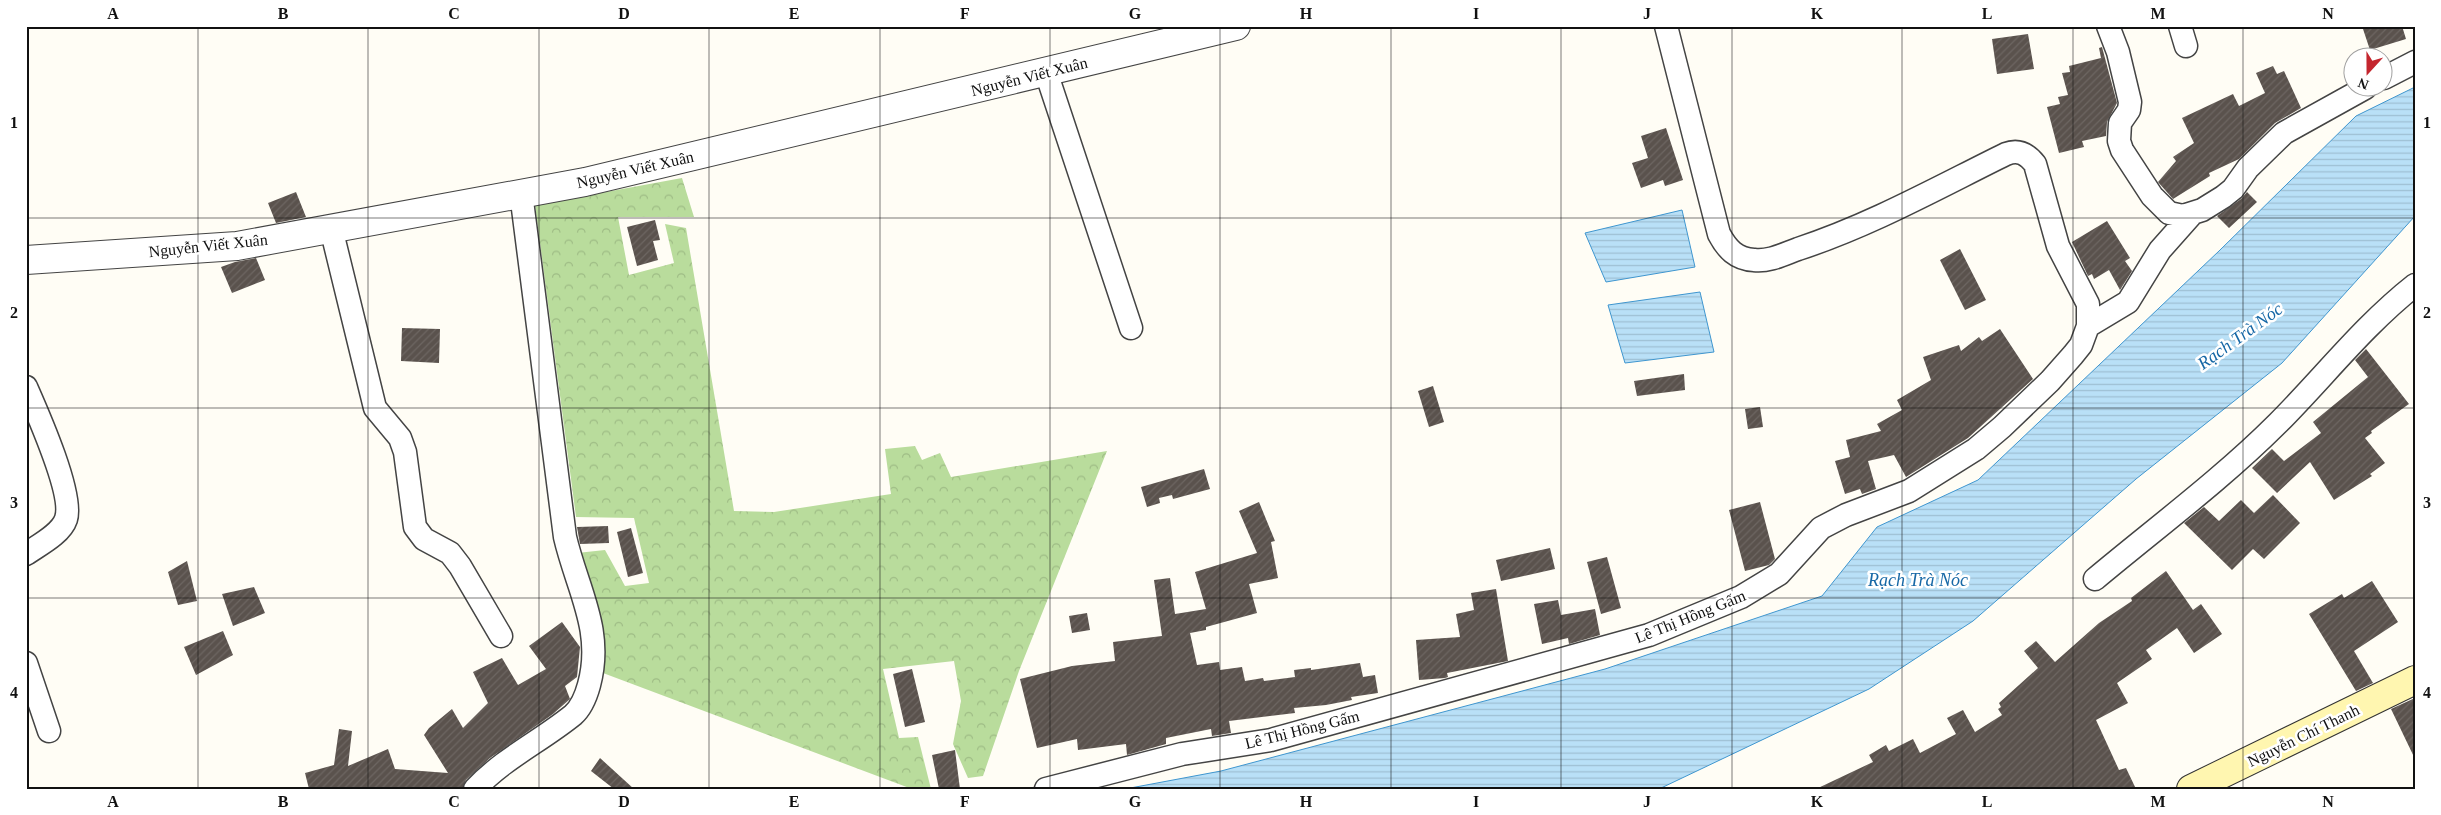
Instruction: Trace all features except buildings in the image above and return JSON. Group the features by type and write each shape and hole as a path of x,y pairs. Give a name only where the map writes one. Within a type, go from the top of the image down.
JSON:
{"main road":[{"name":"Nguyễn Chí Thanh","path":"2191,789 2415,680"}],"street":[{"name":"Nguyễn Viết Xuân","path":"26,260 237,246 584,182 1236,26"},
{"path":"1666,26 1719,234 1726,248 1737,256 1754,260 1770,259 1830,239 1869,223 2006,154 2018,152 2028,155 2035,164 2058,246 2088,304 2088,326"},
{"path":"2108,26 2118,52 2130,102 2129,110 2120,123 2119,141 2122,150 2152,196 2169,213 2183,216 2214,204 2228,193 2248,168 2284,133 2347,98"},
{"path":"2394,73 2415,62"},
{"path":"1046,72 1131,328"},
{"path":"476,789 489,774 578,710 587,694 595,661 594,640 588,614 572,568 565,537 521,193"},
{"path":"2088,326 2128,302 2160,250 2192,214"},
{"path":"331,228 376,408 400,438 405,452 415,527 424,539 450,553 460,566 501,636"},
{"path":"2095,579 2245,455 2297,403 2352,342 2415,285"},
{"name":"Lê Thị Hồng Gấm","path":"1046,789 1182,754 1271,740 1649,635 1741,597 1779,574 1821,528 1846,515 1909,491 1976,449 2050,382 2081,345 2088,326"},
{"path":"26,387 52,447 67,504 66,519 57,532 26,554"},
{"path":"26,662 49,731"}],"green space":[{"path":"682,178 694,217 618,217 629,275 674,263 665,224 686,228 734,511 774,512 891,494 885,449 915,446 922,460 940,453 951,477 1107,451 1019,671 983,776 968,778 953,744 961,701 954,661 883,669 899,738 918,737 931,789 912,789 603,673 597,605 577,553 605,550 625,586 649,583 634,518 576,517 535,205"}],"water":[{"name":"Rạch Trà Nóc","path":"2415,87 2415,216 2282,363 2136,479 1973,621 1869,689 1659,789 1125,789 1221,771 1605,669 1822,596 1877,527 1978,480 2219,251 2356,116"},
{"path":"1682,210 1695,267 1606,282 1585,233"},
{"path":"1700,292 1714,352 1625,363 1608,305"}]}
